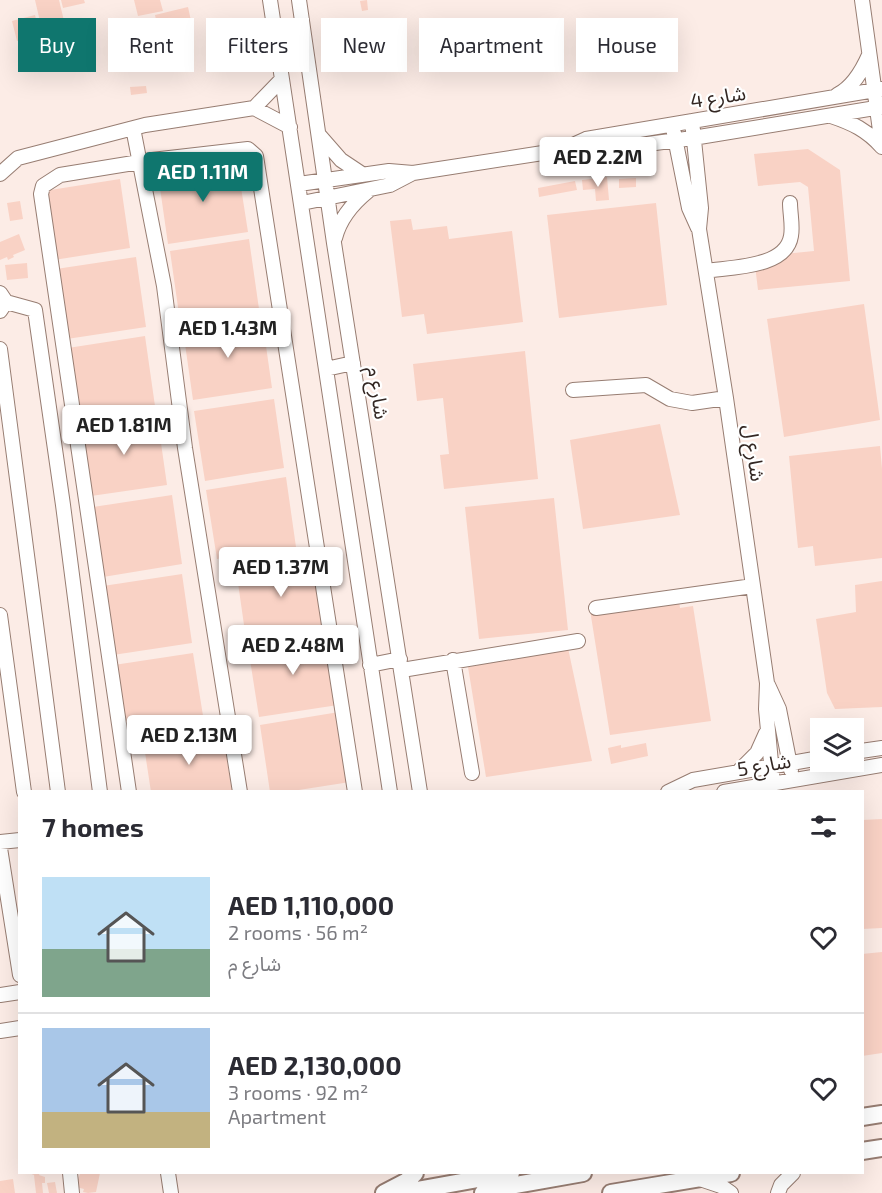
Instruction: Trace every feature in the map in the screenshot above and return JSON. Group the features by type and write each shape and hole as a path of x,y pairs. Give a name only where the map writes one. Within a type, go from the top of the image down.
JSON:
{"main road":[{"path":"864,1117 882,1114"},
{"path":"864,1151 882,1148"},
{"path":"384,1193 414,1174"},
{"path":"476,1186 508,1174"},
{"path":"400,1193 454,1183 493,1189 577,1174"},
{"path":"611,1193 726,1174"}],"street":[{"path":"270,0 302,202 387,790"},
{"name":"شارع م","path":"299,0 334,243 421,788"},
{"path":"862,0 878,89 882,146"},
{"path":"831,98 854,81 870,53"},
{"path":"254,108 282,79"},
{"name":"شارع 4","path":"562,150 586,139 878,89"},
{"path":"0,174 18,158 145,124 254,108 290,128"},
{"name":"شارع 4","path":"299,184 389,171 413,173 562,150 586,152 693,138 880,108"},
{"path":"829,116 860,127 882,146"},
{"name":"شارع ل","path":"692,121 701,208 699,230"},
{"name":"شارع ل","path":"672,124 689,208 699,230 726,398 767,683 767,728 773,784"},
{"path":"133,128 146,162 185,448 240,790"},
{"path":"318,133 332,152 362,174"},
{"path":"129,790 41,194 43,186 60,175 248,149 256,156 355,790"},
{"name":"شارع 4","path":"302,202 368,190 390,184 413,173"},
{"path":"334,243 342,219 368,190"},
{"path":"706,271 772,260 784,253 791,236 790,203"},
{"path":"2,302 35,310 63,504 100,790"},
{"path":"0,349 58,790"},
{"path":"326,369 353,363"},
{"path":"573,390 646,384 670,399 692,403 726,398"},
{"path":"596,608 753,586"},
{"path":"0,615 24,790"},
{"path":"370,665 453,660 578,642"},
{"path":"453,660 472,772"},
{"name":"شارع ل","path":"767,683 779,709 792,780"},
{"path":"739,772 757,753 767,728"},
{"path":"784,734 793,744 810,753"},
{"path":"864,751 882,748"},
{"name":"شارع 5","path":"672,790 693,780 810,759"},
{"name":"شارع 5","path":"736,790 882,765"},
{"path":"0,842 18,840"},
{"path":"0,848 18,962"},
{"path":"0,995 18,992"},
{"path":"0,1031 18,1028"},
{"path":"70,1174 72,1193"},
{"path":"168,1174 171,1193"},
{"path":"778,1193 792,1174"},
{"path":"698,1179 721,1186 731,1193"}],"shaded area":[{"path":"0,0 882,0 882,1193 0,1193"}],"building":[{"path":"35,0 59,0 63,18 39,18"},
{"path":"61,0 84,0 85,3 63,8"},
{"path":"134,0 160,0 163,11 138,16"},
{"path":"367,0 368,10 362,11 360,1"},
{"path":"188,7 190,18 156,18 155,15"},
{"path":"18,19 18,41 17,41 12,21"},
{"path":"146,86 147,93 131,95 130,87"},
{"path":"808,149 840,170 850,281 758,290 754,257 814,251 808,187 800,182 758,186 754,154"},
{"path":"237,162 248,232 168,244 158,174"},
{"path":"607,177 609,200 596,201 595,189 583,190 582,180"},
{"path":"636,178 636,187 619,188 619,179"},
{"path":"120,179 130,248 54,260 44,191"},
{"path":"575,181 577,190 539,197 538,188"},
{"path":"20,201 23,219 10,221 7,203"},
{"path":"656,203 667,305 559,318 547,215"},
{"path":"411,219 413,230 447,226 449,239 512,231 523,322 427,334 424,314 402,317 390,221"},
{"path":"19,234 25,250 8,260 7,257 0,260 0,242"},
{"path":"249,239 259,309 180,321 170,251"},
{"path":"136,257 146,327 67,339 56,269"},
{"path":"27,263 28,278 7,280 5,265"},
{"path":"864,304 880,420 784,437 767,319"},
{"path":"262,318 272,388 193,400 183,330"},
{"path":"145,336 155,406 79,418 68,348"},
{"path":"525,351 538,479 444,489 440,455 449,454 443,398 417,401 413,364"},
{"path":"274,399 284,468 205,481 194,411"},
{"path":"157,415 167,485 91,496 81,427"},
{"path":"660,424 680,515 583,529 570,440"},
{"path":"880,446 882,558 815,566 813,546 798,548 789,456"},
{"path":"286,477 296,547 217,559 206,490"},
{"path":"172,495 182,564 103,577 93,507"},
{"path":"554,498 568,630 479,639 465,507"},
{"path":"315,557 326,626 246,639 236,569"},
{"path":"182,574 192,643 113,655 103,586"},
{"path":"882,581 882,707 835,709 827,693 816,619 856,612 855,585"},
{"path":"679,600 680,608 693,606 711,721 610,735 590,610"},
{"path":"328,635 338,705 259,717 248,647"},
{"path":"568,648 592,761 486,777 468,667"},
{"path":"193,653 204,722 125,735 114,665"},
{"path":"339,712 350,782 299,790 270,790 260,725"},
{"path":"223,734 232,790 151,790 144,746"},
{"path":"646,743 648,756 611,764 608,748"},
{"path":"882,819 882,928 864,929 864,820"},
{"path":"882,952 882,1053 864,1056 864,954"},
{"path":"32,1174 45,1177 45,1183 42,1183 43,1193 36,1193 34,1175"},
{"path":"80,1174 100,1174 96,1192 83,1192 84,1189 76,1187"},
{"path":"13,1179 15,1193 0,1193 0,1181"},
{"path":"55,1182 57,1193 49,1193 47,1183"}]}
